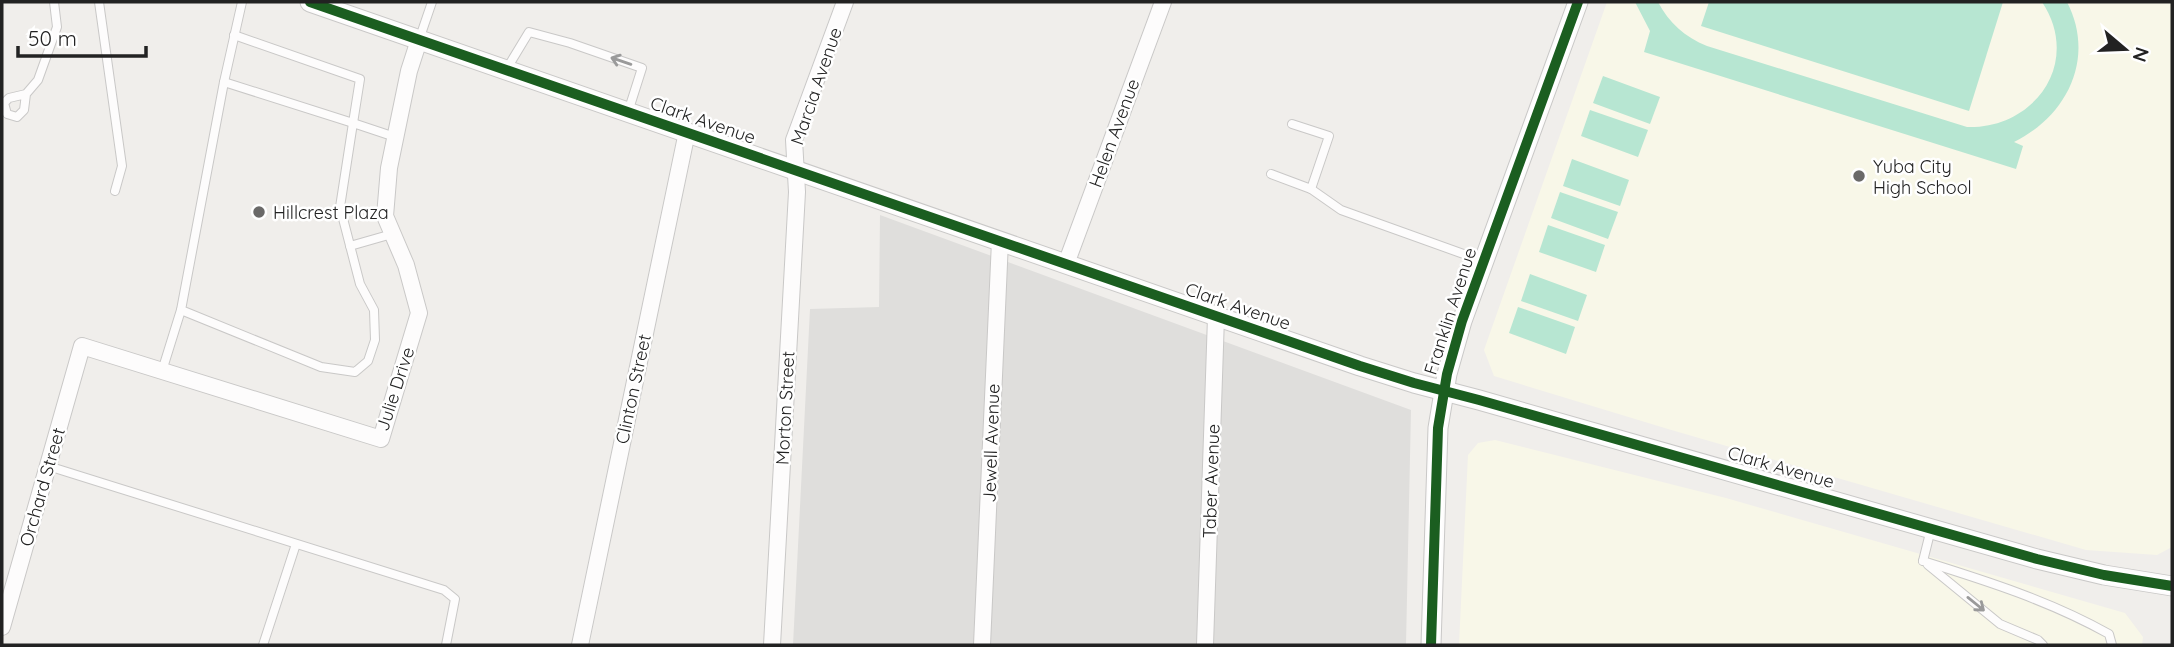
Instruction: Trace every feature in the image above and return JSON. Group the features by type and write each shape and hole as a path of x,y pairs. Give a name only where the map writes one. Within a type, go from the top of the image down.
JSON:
{"street":[{"name":"Clark Avenue","path":"310,2 349,8 419,40 1360,366 2037,559 2104,575 2172,586"},
{"name":"Marcia Avenue","path":"796,170 793,149 796,133 845,2"},
{"name":"Helen Avenue","path":"1066,264 1163,2"},
{"name":"Franklin Avenue","path":"1431,645 1438,428 1443,391 1455,341 1578,2"},
{"name":"Julie Drive","path":"82,346 381,439 419,313 406,265 385,216 389,168 409,71 419,40"},
{"name":"Clinton Street","path":"580,645 687,132"},
{"name":"Morton Street","path":"772,645 797,192 796,170"},
{"name":"Jewell Avenue","path":"982,645 1000,242"},
{"name":"Taber Avenue","path":"1205,645 1216,317"},
{"name":"Orchard Street","path":"2,627 82,346"}],"lane":[{"path":"26,94 38,80 57,27 54,2"},
{"path":"99,2 122,166 115,191"},
{"path":"162,371 181,310 224,82 242,2"},
{"path":"419,40 432,2"},
{"path":"506,70 529,32 570,43 642,68 628,112"},
{"path":"181,310 321,367 355,372 368,361 375,340 374,310 360,284 340,207 360,79 234,34"},
{"path":"224,82 396,137"},
{"path":"1292,124 1329,136 1311,189"},
{"path":"1271,174 1311,189 1341,210 1483,261"},
{"path":"350,246 392,234"},
{"path":"48,466 444,590 455,599 446,645"},
{"path":"1923,561 1931,528"},
{"path":"263,645 296,544"},
{"path":"1923,561 2000,624 2038,640 2043,645"},
{"path":"1923,561 2015,591 2080,618 2109,634 2112,645"}],"shaded area":[{"name":"Yuba City High School","path":"1607,2 2172,2 2172,547 2157,555 2086,550 1494,376 1484,350"},
{"path":"880,215 1411,410 1406,645 793,645 810,309 879,307"},
{"path":"1495,440 1726,498 2125,613 2143,637 2142,645 1459,645 1468,455 1478,443"}],"green space":[{"path":"1635,2 1658,2 1678,28 1707,46 1967,127 1991,125 2013,117 2031,104 2045,88 2054,68 2057,47 2053,25 2042,2 2067,2 2075,23 2077,64 2062,101 2033,131 2014,142 2023,146 2016,169 1644,52 1650,31"},
{"path":"1709,2 2003,2 1969,111 1701,26"},
{"path":"1603,76 1660,97 1650,124 1593,103"},
{"path":"1590,110 1648,130 1638,157 1581,136"},
{"path":"1572,159 1629,180 1620,206 1563,186"},
{"path":"1560,192 1618,212 1608,239 1551,218"},
{"path":"1548,225 1605,245 1596,272 1539,252"},
{"path":"1530,274 1587,295 1578,321 1521,301"},
{"path":"1518,307 1575,327 1566,354 1509,333"}],"cycle path":[{"path":"310,2 1414,383 2037,559 2104,575 2172,586"},
{"path":"1431,645 1438,428 1447,374 1462,321 1578,2"}],"place":[{"name":"Yuba City High School","path":"1859,176"},
{"name":"Hillcrest Plaza","path":"259,212"}]}
